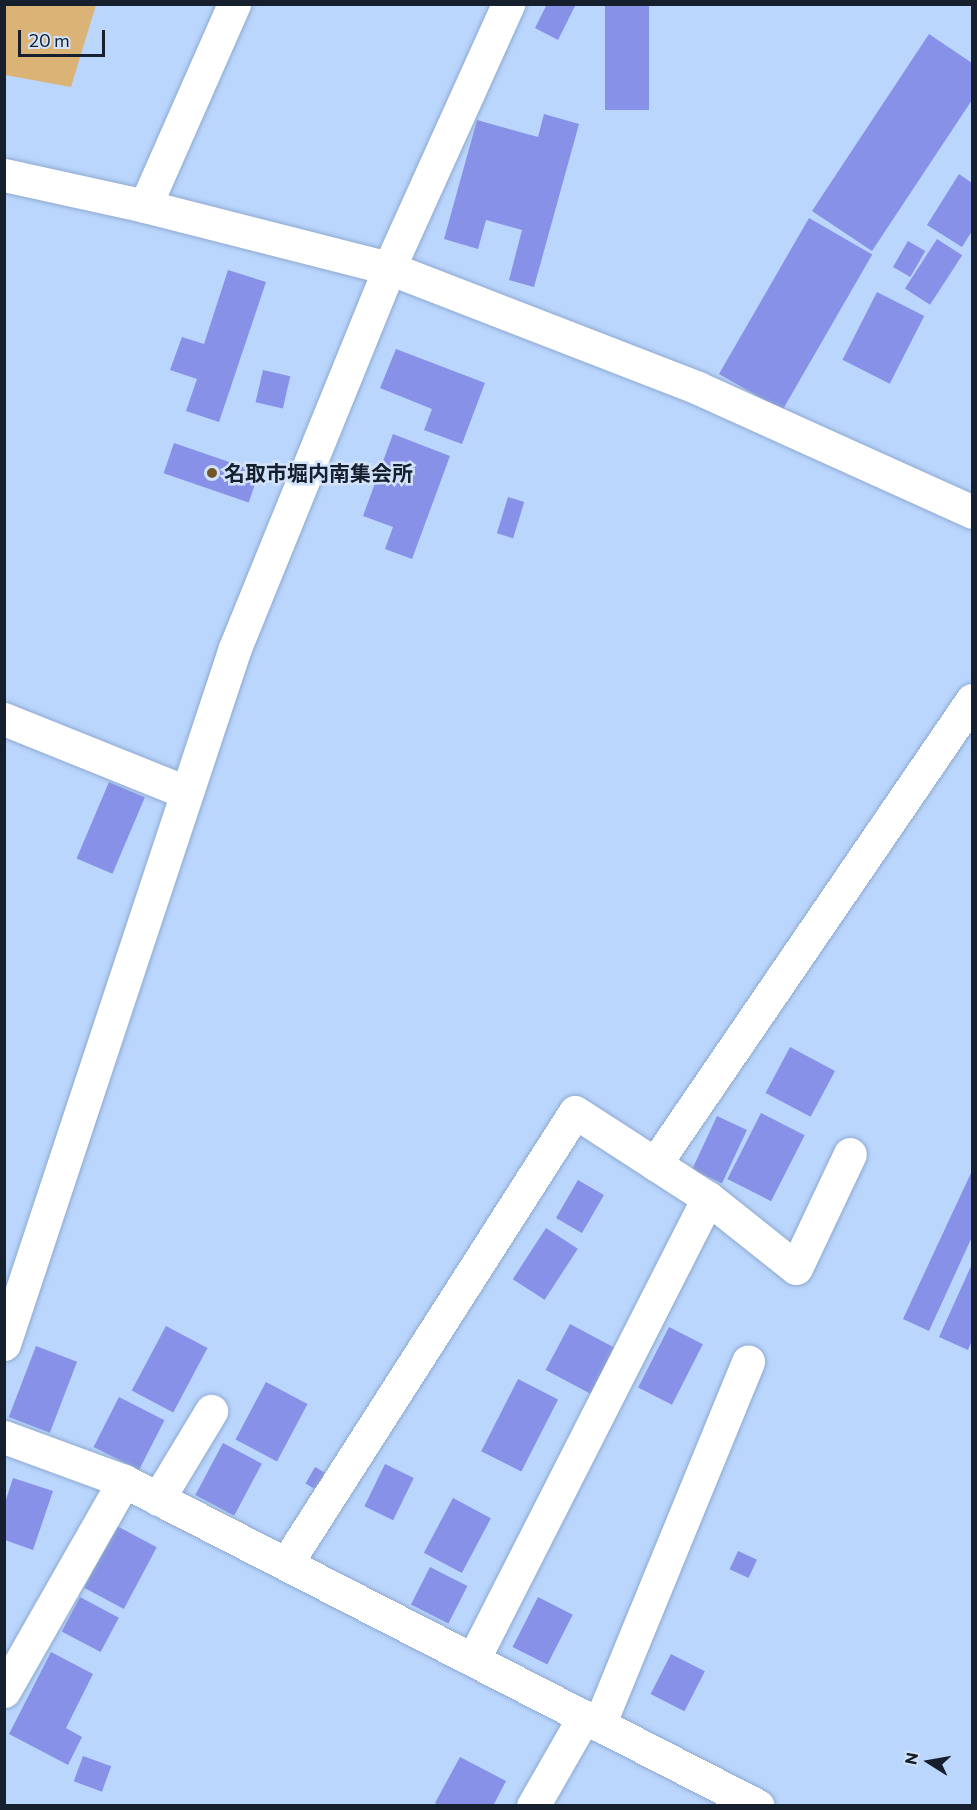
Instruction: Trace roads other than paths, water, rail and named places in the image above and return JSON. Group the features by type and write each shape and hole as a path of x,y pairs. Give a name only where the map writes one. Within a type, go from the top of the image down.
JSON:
{"street":[{"path":"145,206 234,4"},
{"path":"4,1344 186,792 236,648 389,268 508,4"},
{"path":"4,175 145,206 389,268 698,388 972,512"},
{"path":"655,1164 972,700"},
{"path":"4,719 186,792"},
{"path":"285,1564 575,1112 708,1198 796,1268 850,1154"},
{"path":"473,1660 708,1198"},
{"path":"533,1806 592,1721 748,1361"},
{"path":"158,1499 211,1411"},
{"path":"4,1437 123,1481 758,1806"},
{"path":"4,1691 123,1481"}],"place":[{"name":"名取市堀内南集会所","path":"212,473"}]}
